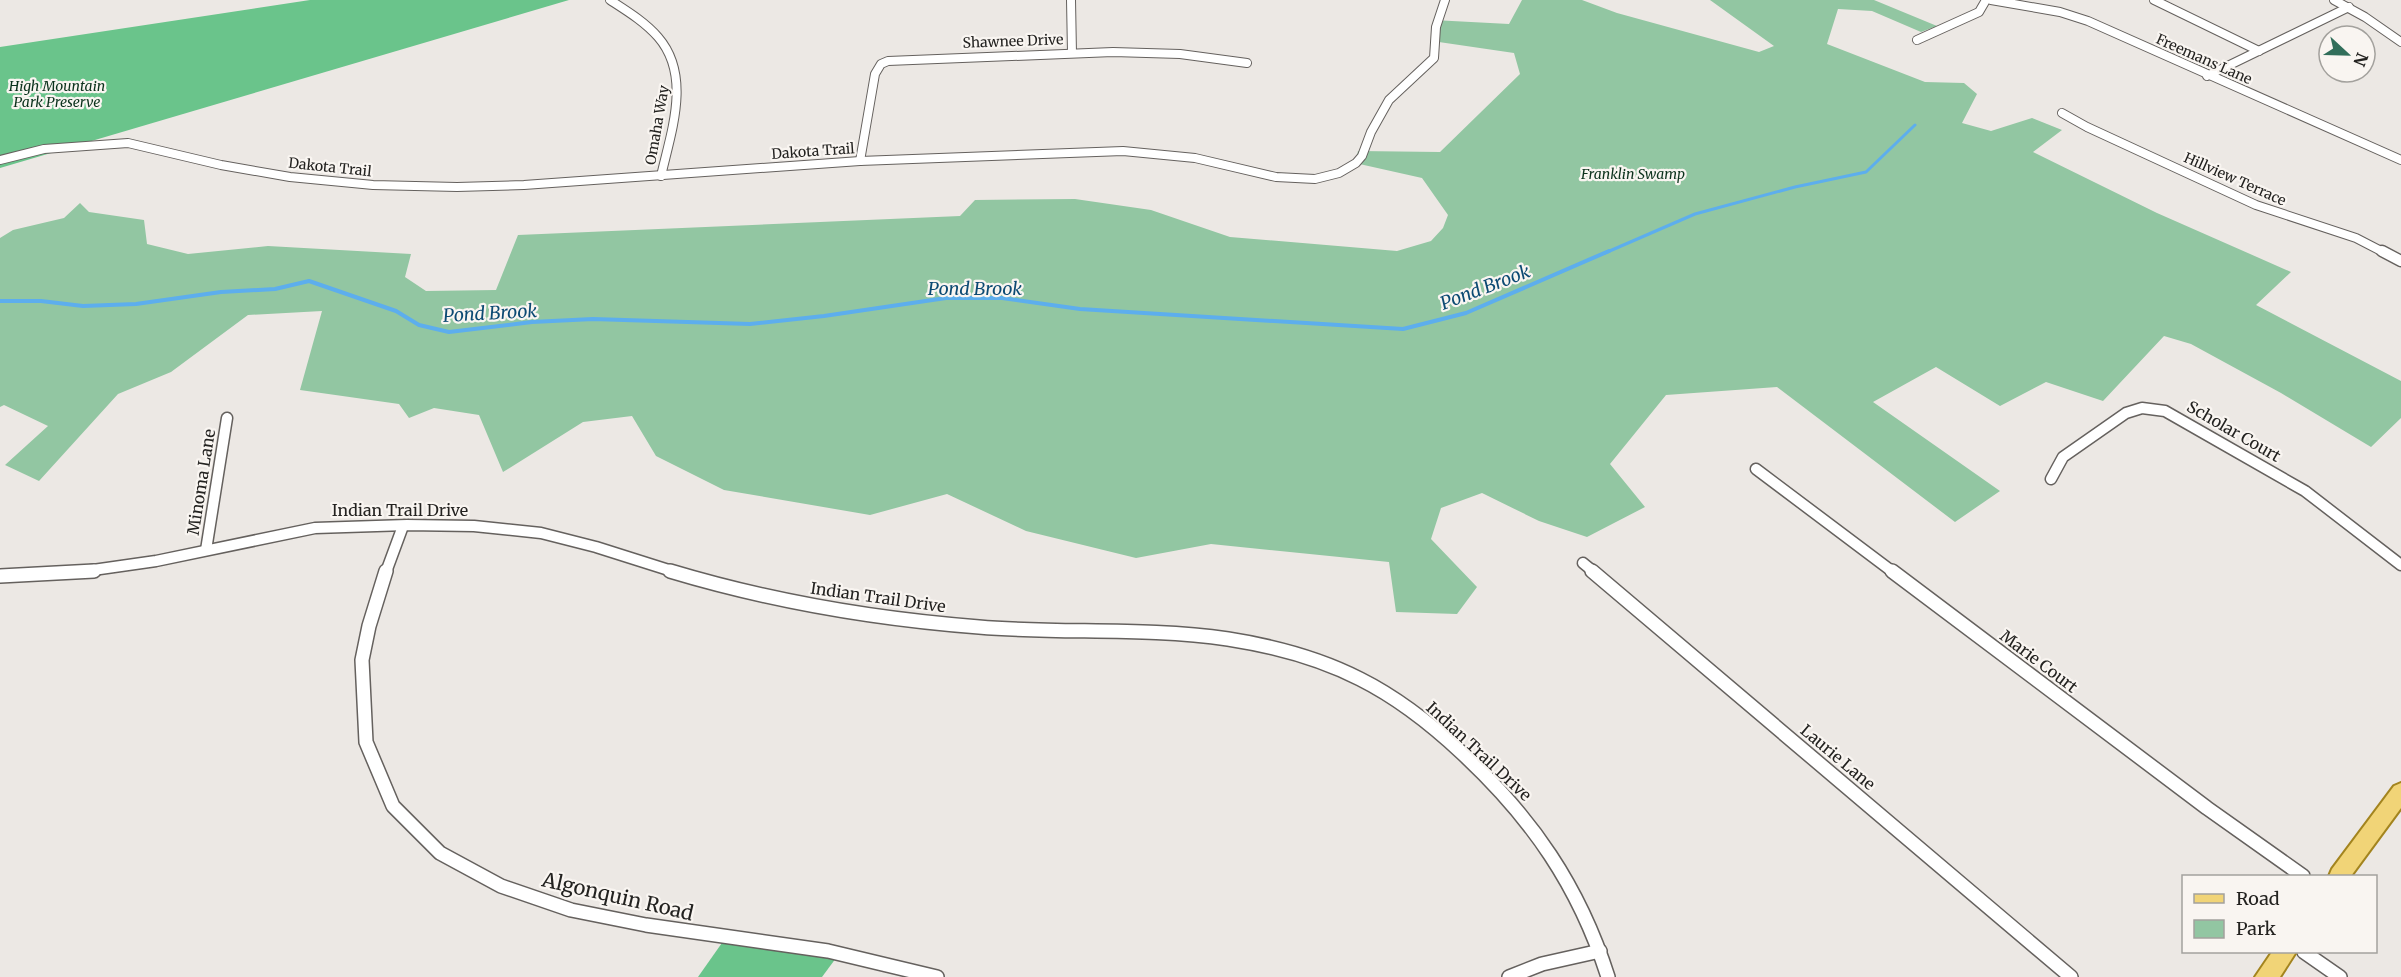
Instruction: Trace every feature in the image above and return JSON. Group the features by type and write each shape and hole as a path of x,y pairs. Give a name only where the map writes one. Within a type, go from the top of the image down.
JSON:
{"main road":[{"path":"2340,875 2401,792"},
{"path":"2266,977 2284,953"}],"street":[{"name":"Omaha Way","path":"610,0 651,28 668,48 676,66 678,96 661,176"},
{"path":"1071,0 1071,53"},
{"name":"Dakota Trail","path":"0,160 44,149 128,143 255,172 373,185 500,186 860,161 1123,151 1195,158 1288,179 1327,177 1356,163 1362,156 1371,132 1389,100 1411,77 1434,58 1436,27 1445,0"},
{"path":"1917,40 1979,12 1986,0"},
{"name":"Freemans Lane","path":"1991,0 2060,12 2088,21 2207,76 2401,160"},
{"path":"2154,0 2259,51"},
{"path":"2334,0 2401,42"},
{"path":"2207,76 2349,8"},
{"name":"Shawnee Drive","path":"860,161 875,74 881,64 896,60 1071,53 1180,54 1247,63"},
{"name":"Hillview Terrace","path":"2062,112 2087,127 2256,205 2356,238 2401,261"},
{"name":"Scholar Court","path":"2051,479 2063,457 2126,413 2142,408 2165,411 2305,491 2401,565"},
{"name":"Minoma Lane","path":"206,550 227,418"},
{"name":"Marie Court","path":"1756,469 2206,808 2302,875"},
{"name":"Indian Trail Drive","path":"0,576 106,569 299,530 354,525 474,526 544,534 596,546 691,577 796,602 863,613 1002,628 1051,631 1124,630 1200,636 1248,643 1325,664 1358,678 1412,710 1437,729 1501,789 1547,846 1569,881 1600,951 1608,977"},
{"name":"Algonquin Road","path":"403,526 374,607 367,634 360,694 363,726 369,754 384,793 398,814 435,851 481,878 530,897 583,913 694,934 792,945 937,977"},
{"name":"Laurie Lane","path":"1583,563 2071,977"},
{"path":"1509,977 1530,966 1556,958 1600,951"},
{"path":"2307,953 2340,977"}],"green space":[{"name":"High Mountain Park Preserve","path":"310,0 569,0 0,168 0,47"},
{"name":"Franklin Swamp","path":"1522,0 1582,0 1617,13 1759,52 1774,46 1710,0 1874,0 1937,26 1921,32 1872,11 1838,9 1827,44 1925,82 1964,83 1977,94 1962,123 1991,131 2032,118 2062,130 2033,152 2157,213 2291,272 2256,305 2401,381 2401,418 2371,447 2281,393 2191,344 2164,336 2103,401 2046,382 2000,406 1936,367 1873,402 2000,491 1955,522 1777,387 1666,395 1610,464 1645,507 1587,537 1539,521 1482,493 1441,508 1431,539 1477,587 1457,614 1396,612 1389,562 1211,544 1136,558 1026,531 947,494 870,515 724,490 656,456 632,416 583,422 503,472 479,415 434,408 409,418 399,404 300,390 322,311 248,315 171,372 118,394 39,481 5,465 48,426 4,405 0,407 0,238 13,230 64,218 80,203 89,212 144,220 147,244 188,254 268,246 411,254 405,277 426,291 496,290 518,235 960,216 975,200 1075,199 1151,210 1230,237 1397,251 1431,241 1443,228 1448,215 1422,178 1355,163 1358,151 1440,152 1520,74 1514,53 1432,41 1433,20 1509,24"},
{"path":"724,940 839,954 822,977 698,977"}],"waterway":[{"name":"Pond Brook","path":"1605,253 1695,214 1795,187 1866,172 1915,125"},
{"name":"Pond Brook","path":"0,301 41,301 83,306 136,304 221,292 275,289 309,281 396,311 419,325 449,332 532,322 593,319 750,324 824,316 946,298 1002,298 1080,309 1403,329 1466,313 1609,251"}]}
